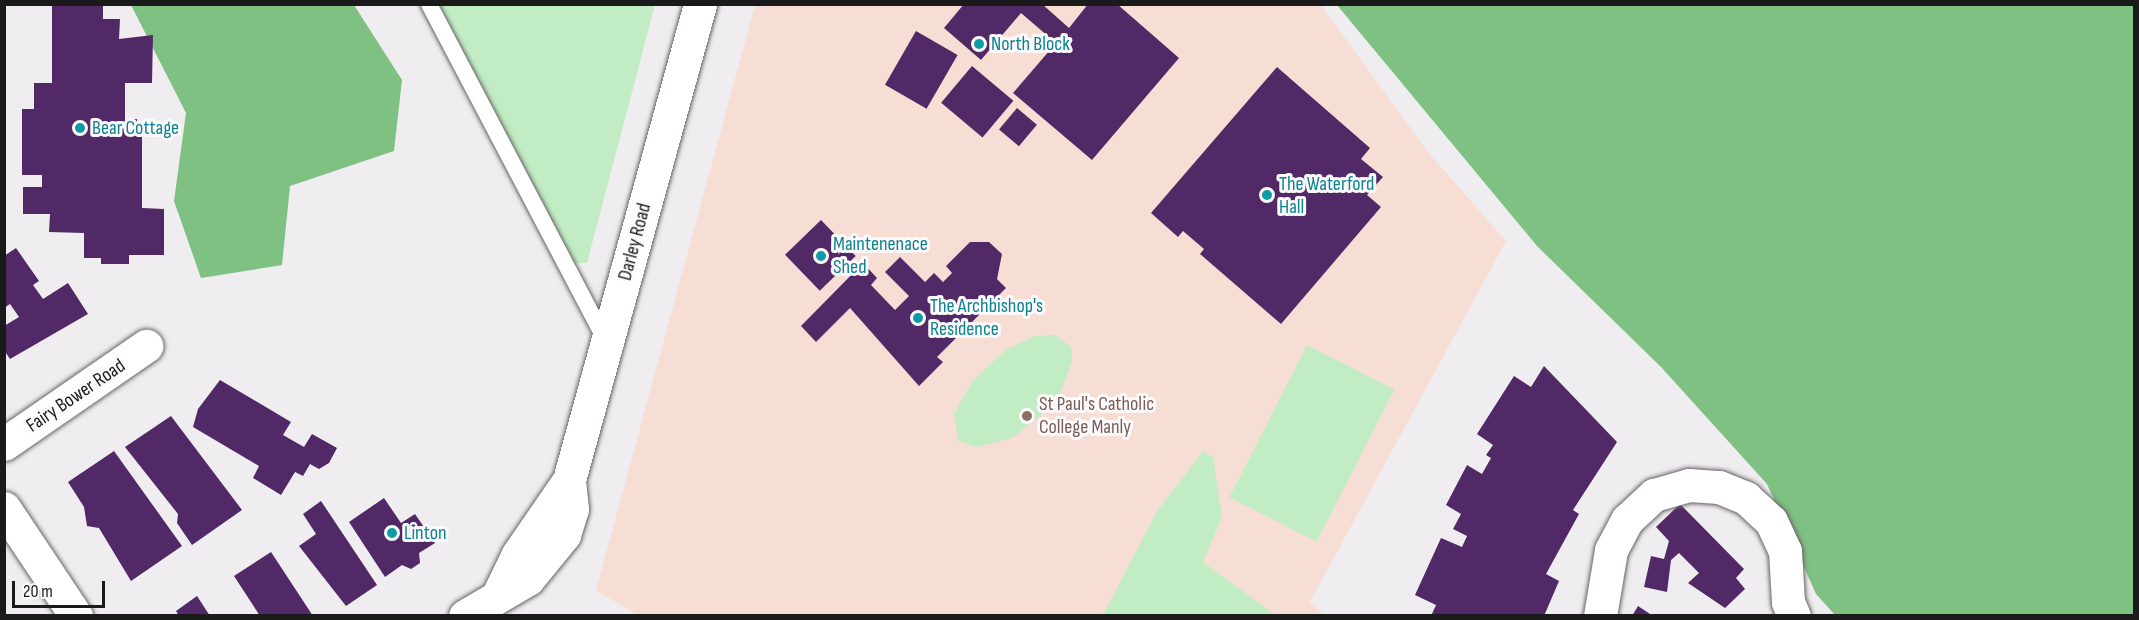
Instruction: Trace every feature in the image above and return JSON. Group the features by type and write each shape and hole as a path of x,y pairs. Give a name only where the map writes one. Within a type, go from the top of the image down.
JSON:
{"street":[{"name":"Darley Road","path":"465,615 499,593 518,554 569,480 700,4"},
{"name":"Fairy Bower Road","path":"4,444 146,346"},
{"path":"1600,615 1611,550 1627,520 1654,495 1689,485 1719,487 1746,498 1772,521 1785,551 1788,602 1794,615"},
{"path":"4,508 76,615"}],"lane":[{"path":"429,4 607,342"}],"shaded area":[{"name":"St Paul's Catholic College Manly","path":"755,5 1321,5 1428,152 1506,241 1310,602 1324,615 639,616 596,590"}],"green space":[{"path":"131,5 354,5 402,80 394,151 290,186 282,265 201,278 174,201 186,113"},
{"path":"437,5 655,5 587,263 573,263"},
{"path":"1337,5 2134,5 2134,615 1835,615 1816,594 1767,484 1661,367 1537,246"},
{"path":"1055,335 1071,347 1072,361 1061,391 1047,410 1012,438 977,447 958,441 954,414 972,382 1005,350 1035,336"},
{"path":"1307,345 1394,389 1317,542 1229,497"},
{"path":"1203,451 1213,457 1222,517 1203,562 1275,615 1103,615 1156,513"}],"building":[{"name":"Bear Cottage","path":"52,4 103,4 103,19 120,19 119,39 153,35 152,83 125,83 125,120 137,119 137,137 142,137 142,208 164,209 164,255 129,255 129,264 101,264 101,258 84,258 84,233 49,232 50,214 23,214 23,187 42,187 42,175 22,175 22,109 34,109 34,83 52,83"},
{"path":"964,4 1042,4 1069,28 1088,4 1117,4 1179,58 1092,160 1013,93 1056,43 1021,13 981,60 944,28"},
{"path":"916,31 958,55 927,109 885,85"},
{"path":"972,66 1013,101 983,137 941,103"},
{"name":"The Waterford Hall","path":"1277,67 1370,148 1361,159 1383,177 1367,195 1381,207 1281,324 1200,254 1204,249 1183,231 1178,237 1151,213"},
{"path":"1017,108 1037,125 1019,146 999,129"},
{"name":"Maintenenace Shed","path":"821,220 856,256 820,291 785,255"},
{"name":"The Archbishop's Residence","path":"970,242 989,242 1002,254 997,279 1006,288 937,357 943,362 919,386 850,308 816,342 801,326 863,263 877,278 871,285 895,310 909,296 885,272 900,257 925,282 934,273 943,282 952,273 946,266"},
{"path":"16,248 39,281 33,285 43,299 68,283 88,314 10,359 4,350 4,326 19,317 10,304 4,308 4,256"},
{"path":"1544,366 1617,442 1573,510 1579,514 1546,574 1559,581 1544,616 1431,616 1436,605 1415,595 1441,538 1462,547 1467,536 1453,529 1461,514 1446,505 1467,465 1482,474 1491,458 1486,455 1493,445 1477,434 1514,376 1531,387"},
{"path":"220,380 291,422 283,435 304,447 312,434 337,448 329,463 319,469 310,464 303,476 295,472 281,495 253,478 259,466 193,427 198,409"},
{"path":"171,416 242,510 192,545 177,523 178,514 125,447"},
{"path":"114,451 182,546 131,581 99,528 87,526 84,507 68,482"},
{"name":"Linton","path":"384,498 401,523 415,514 435,543 419,553 420,563 411,569 402,565 385,577 349,522"},
{"path":"321,501 377,585 346,606 299,546 316,534 303,514"},
{"path":"1680,504 1744,569 1736,578 1745,589 1725,608 1688,583 1699,573 1679,553 1671,560 1667,592 1644,587 1651,556 1664,559 1669,541 1656,527"},
{"path":"271,552 313,616 260,616 234,576"},
{"path":"197,596 210,616 179,616 176,611"},
{"path":"1638,606 1653,616 1632,616"}],"place":[{"name":"North Block","path":"979,44"},
{"name":"Bear Cottage","path":"80,128"},
{"name":"The Waterford Hall","path":"1267,195"},
{"name":"Maintenenace Shed","path":"821,256"},
{"name":"The Archbishop's Residence","path":"918,318"},
{"name":"St Paul's Catholic College Manly","path":"1027,416"},
{"name":"Linton","path":"392,533"}]}
